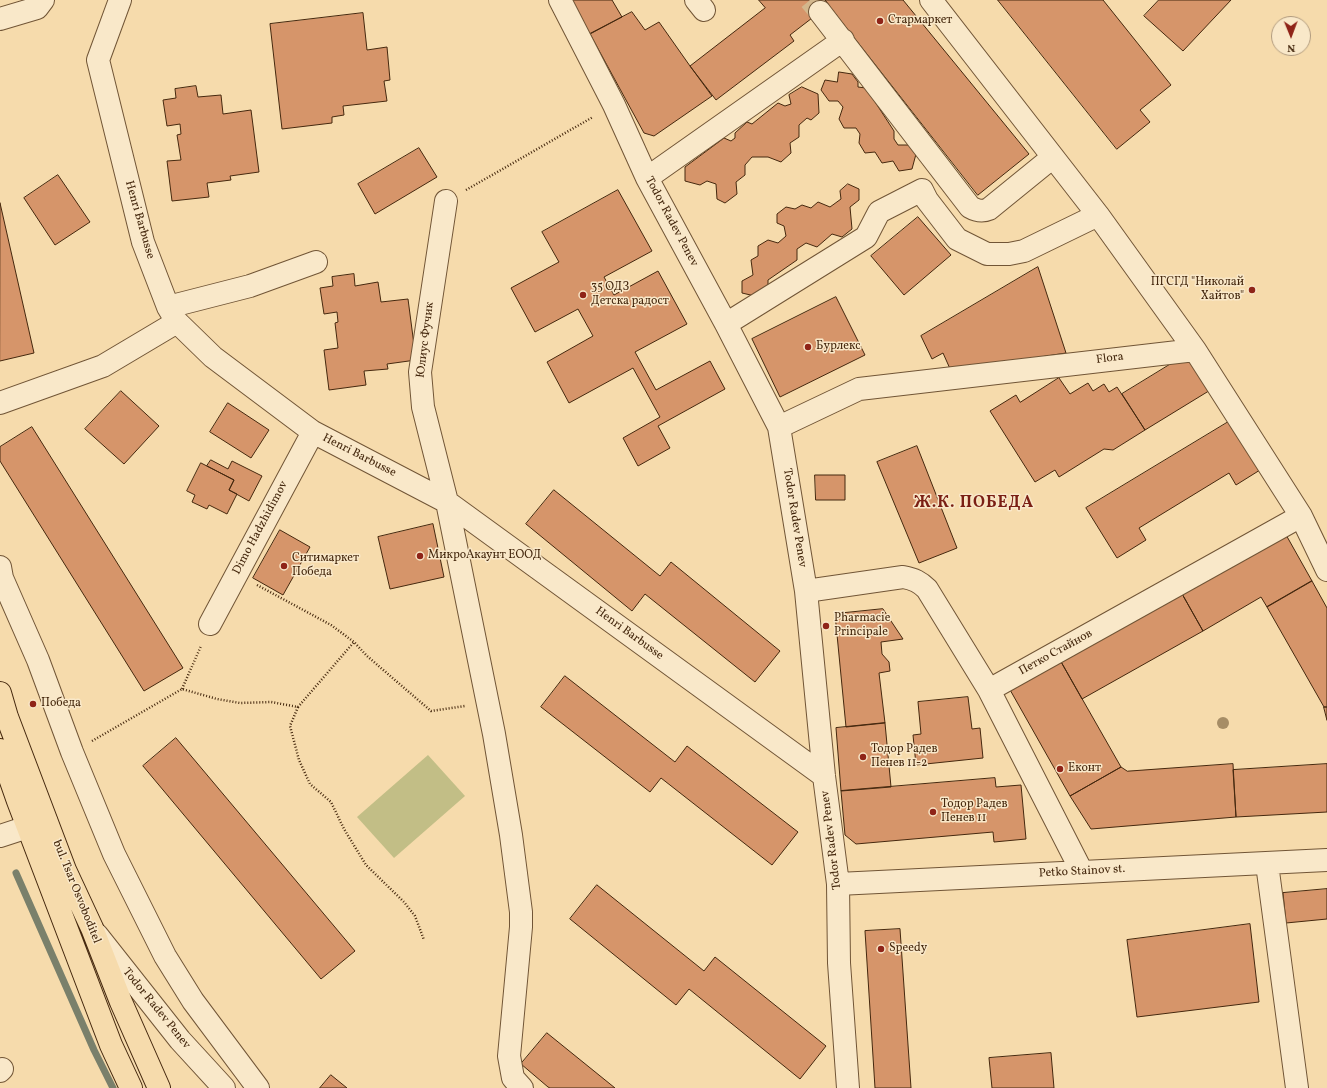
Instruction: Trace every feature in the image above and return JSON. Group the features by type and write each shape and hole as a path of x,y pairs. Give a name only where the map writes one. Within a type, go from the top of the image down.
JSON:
{"main road":[{"name":"bul. Tsar Osvoboditel","path":"0,693 38,824 111,1045 131,1088"},
{"name":"bul. Tsar Osvoboditel","path":"0,750 38,824 65,870 92,928 120,1002 159,1088"}],"street":[{"path":"0,19 37,8 43,0"},
{"name":"Henri Barbusse","path":"120,0 98,60 143,242 173,314 213,357 313,432 447,502 824,776"},
{"name":"Todor Radev Penev","path":"560,0 614,105 647,178 726,324 779,427 806,591 824,776 838,884 839,963 848,1088"},
{"path":"931,0 1098,215 1195,350 1301,516 1327,570"},
{"path":"820,12 970,207 979,211 989,209 1053,157"},
{"path":"647,178 842,40"},
{"path":"726,324 866,237 879,212 922,190 927,200 957,239 987,254 1009,254 1024,251 1098,215"},
{"name":"Юлиус Фучик","path":"446,201 420,372 423,407 447,502 488,702 510,827 521,912 521,928 509,1056 513,1078 522,1088"},
{"path":"0,403 103,366 173,314 316,262"},
{"name":"Flora","path":"779,427 859,389 1195,350"},
{"name":"Dimo Hadzhidimov","path":"210,624 313,432"},
{"name":"Петко Стайнов","path":"989,690 1301,516"},
{"path":"0,568 2,578 38,660 72,752 114,854 165,956 193,1001 258,1088"},
{"path":"806,591 903,577 912,578 921,583 927,589 989,690 1082,872"},
{"path":"0,836 38,824"},
{"name":"Petko Stainov st.","path":"838,884 1327,860"},
{"path":"1267,864 1297,1088"},
{"name":"Todor Radev Penev","path":"92,928 180,1040 224,1088"}],"path":[{"path":"446,201 614,105"},
{"path":"237,574 331,625 354,642 367,656 430,711 488,702"},
{"path":"72,752 182,689 210,624"},
{"path":"354,642 298,707 290,726 299,760 310,784 331,802 344,828 366,865 404,902 414,916 424,940"},
{"path":"182,689 217,699 240,703 271,702 298,707"}],"shaded area":[{"path":"428,755 465,796 394,858 357,817"}],"building":[{"path":"572,0 612,0 622,17 590,34"},
{"path":"759,0 825,0 829,5 790,35 794,41 716,100 690,66 765,8"},
{"path":"825,0 903,0 1029,154 978,195"},
{"path":"998,0 1103,0 1171,85 1140,110 1150,122 1117,149"},
{"path":"1159,0 1231,0 1183,51 1144,16"},
{"path":"632,12 645,30 659,22 712,96 654,136 644,133 590,34"},
{"path":"363,13 367,50 387,47 390,80 384,81 387,101 343,106 344,115 332,117 332,123 282,129 270,24"},
{"path":"839,72 852,74 858,82 858,87 866,88 894,131 894,139 898,145 910,145 916,154 912,169 899,171 893,161 882,163 875,152 865,153 859,143 860,134 856,128 844,128 839,119 843,107 838,101 829,101 821,90 825,80 837,82"},
{"path":"196,86 198,97 221,95 223,114 251,110 259,172 230,176 231,180 207,183 209,197 172,201 167,161 181,160 177,135 181,134 180,124 167,126 163,100 176,98 175,89"},
{"path":"802,87 818,94 819,113 811,120 807,118 799,125 799,137 790,143 791,153 781,162 768,157 752,157 745,165 745,175 736,182 737,194 725,203 717,199 716,184 707,181 700,185 685,181 685,167 724,138 731,141 735,138 735,133 747,122 752,124 778,103 785,106 791,104 789,95"},
{"path":"419,148 437,177 375,214 358,184"},
{"path":"58,175 90,222 55,245 24,198"},
{"path":"848,184 859,189 859,200 850,207 852,229 842,237 832,234 817,247 806,243 797,249 797,260 768,280 768,291 759,297 742,293 742,281 753,275 751,260 758,256 758,246 768,240 778,243 786,236 784,226 777,223 777,214 786,207 795,209 802,205 811,208 818,202 830,207 841,199 840,191"},
{"path":"618,190 652,251 604,277 614,295 658,271 687,324 635,352 656,390 710,361 725,389 658,426 670,448 638,466 623,438 660,417 633,368 569,403 547,362 593,336 578,309 535,332 511,288 559,262 542,232"},
{"path":"0,203 34,353 0,361"},
{"path":"918,217 951,255 904,295 871,256"},
{"path":"1038,267 1066,353 951,371 943,353 932,359 921,336"},
{"path":"354,274 355,286 378,282 381,302 408,299 416,360 387,364 388,369 364,371 366,385 329,390 324,350 338,348 335,323 338,322 337,312 324,314 320,288 333,286 332,277"},
{"name":"Бурлекс","path":"836,297 865,355 780,397 752,339"},
{"path":"1189,353 1212,389 1145,430 1122,394"},
{"path":"1059,378 1070,394 1088,383 1093,391 1104,384 1109,392 1117,387 1145,430 1113,450 1104,449 1059,477 1055,470 1035,482 990,411 1016,395 1020,402"},
{"path":"121,391 159,426 124,464 85,429"},
{"path":"228,403 269,430 251,458 210,432"},
{"path":"1230,421 1260,470 1236,485 1229,473 1139,528 1146,540 1117,558 1086,508"},
{"path":"32,427 183,668 144,691 0,461 0,447"},
{"path":"917,446 957,548 919,563 877,462"},
{"path":"211,460 228,469 232,461 262,476 249,501 229,490 234,480 207,466"},
{"path":"201,463 234,480 229,490 237,494 227,514 209,505 207,509 192,502 195,495 187,491"},
{"path":"815,475 845,475 845,500 816,500"},
{"path":"554,490 660,576 671,562 780,651 755,682 645,594 632,611 526,524"},
{"path":"433,524 444,577 390,589 378,537"},
{"path":"280,530 310,547 283,595 253,578"},
{"path":"1285,533 1312,581 1267,607 1261,597 1203,631 1181,592"},
{"path":"1312,581 1327,608 1327,707 1324,707 1267,607"},
{"path":"1181,592 1203,631 1082,699 1060,660"},
{"path":"883,609 903,639 881,642 882,654 889,662 890,671 879,673 885,723 846,727 835,614"},
{"path":"1060,660 1121,767 1070,796 1009,688"},
{"path":"565,676 675,762 687,746 798,832 772,865 661,778 650,792 541,707"},
{"path":"968,697 972,729 980,728 983,758 916,765 913,735 921,734 918,702"},
{"path":"1324,707 1327,707 1327,720"},
{"name":"Тодор Радев Пенев 11-2","path":"885,723 891,787 841,791 836,728"},
{"path":"176,738 355,951 321,979 143,766"},
{"path":"1233,764 1236,817 1091,829 1070,796 1121,767 1127,771"},
{"path":"1327,764 1327,812 1236,817 1233,770"},
{"name":"Тодор Радев Пенев 11","path":"995,778 996,787 1021,785 1026,839 994,842 993,832 856,844 845,835 841,791"},
{"path":"597,885 704,971 715,957 826,1046 800,1079 689,989 676,1005 570,919"},
{"path":"1327,889 1327,919 1286,923 1283,893"},
{"path":"1250,924 1259,1002 1137,1017 1127,940"},
{"path":"900,929 911,1088 875,1088 865,931"},
{"path":"547,1033 615,1088 548,1087 521,1064"},
{"path":"1051,1053 1054,1088 992,1088 989,1058"},
{"path":"331,1075 347,1088 320,1088"}],"waterway":[{"path":"16,873 94,1050 113,1088"}],"tunnel":[{"path":"810,0 820,12"}],"place":[{"name":"Стармаркет","path":"880,21"},
{"name":"ПГСГД \"Николай Хайтов\"","path":"1252,290"},
{"name":"35 ОДЗ Детска радост","path":"583,295"},
{"name":"Бурлекс","path":"808,347"},
{"name":"МикроАкаунт ЕООД","path":"420,556"},
{"name":"Ситимаркет Победа","path":"284,566"},
{"name":"Pharmacie Principale","path":"826,626"},
{"name":"Победа","path":"33,704"},
{"name":"Тодор Радев Пенев 11-2","path":"863,757"},
{"name":"Еконт","path":"1060,769"},
{"name":"Тодор Радев Пенев 11","path":"933,812"},
{"name":"Speedy","path":"881,949"}],"district":[{"name":"Ж.К. ПОБЕДА","path":"974,504"}]}
